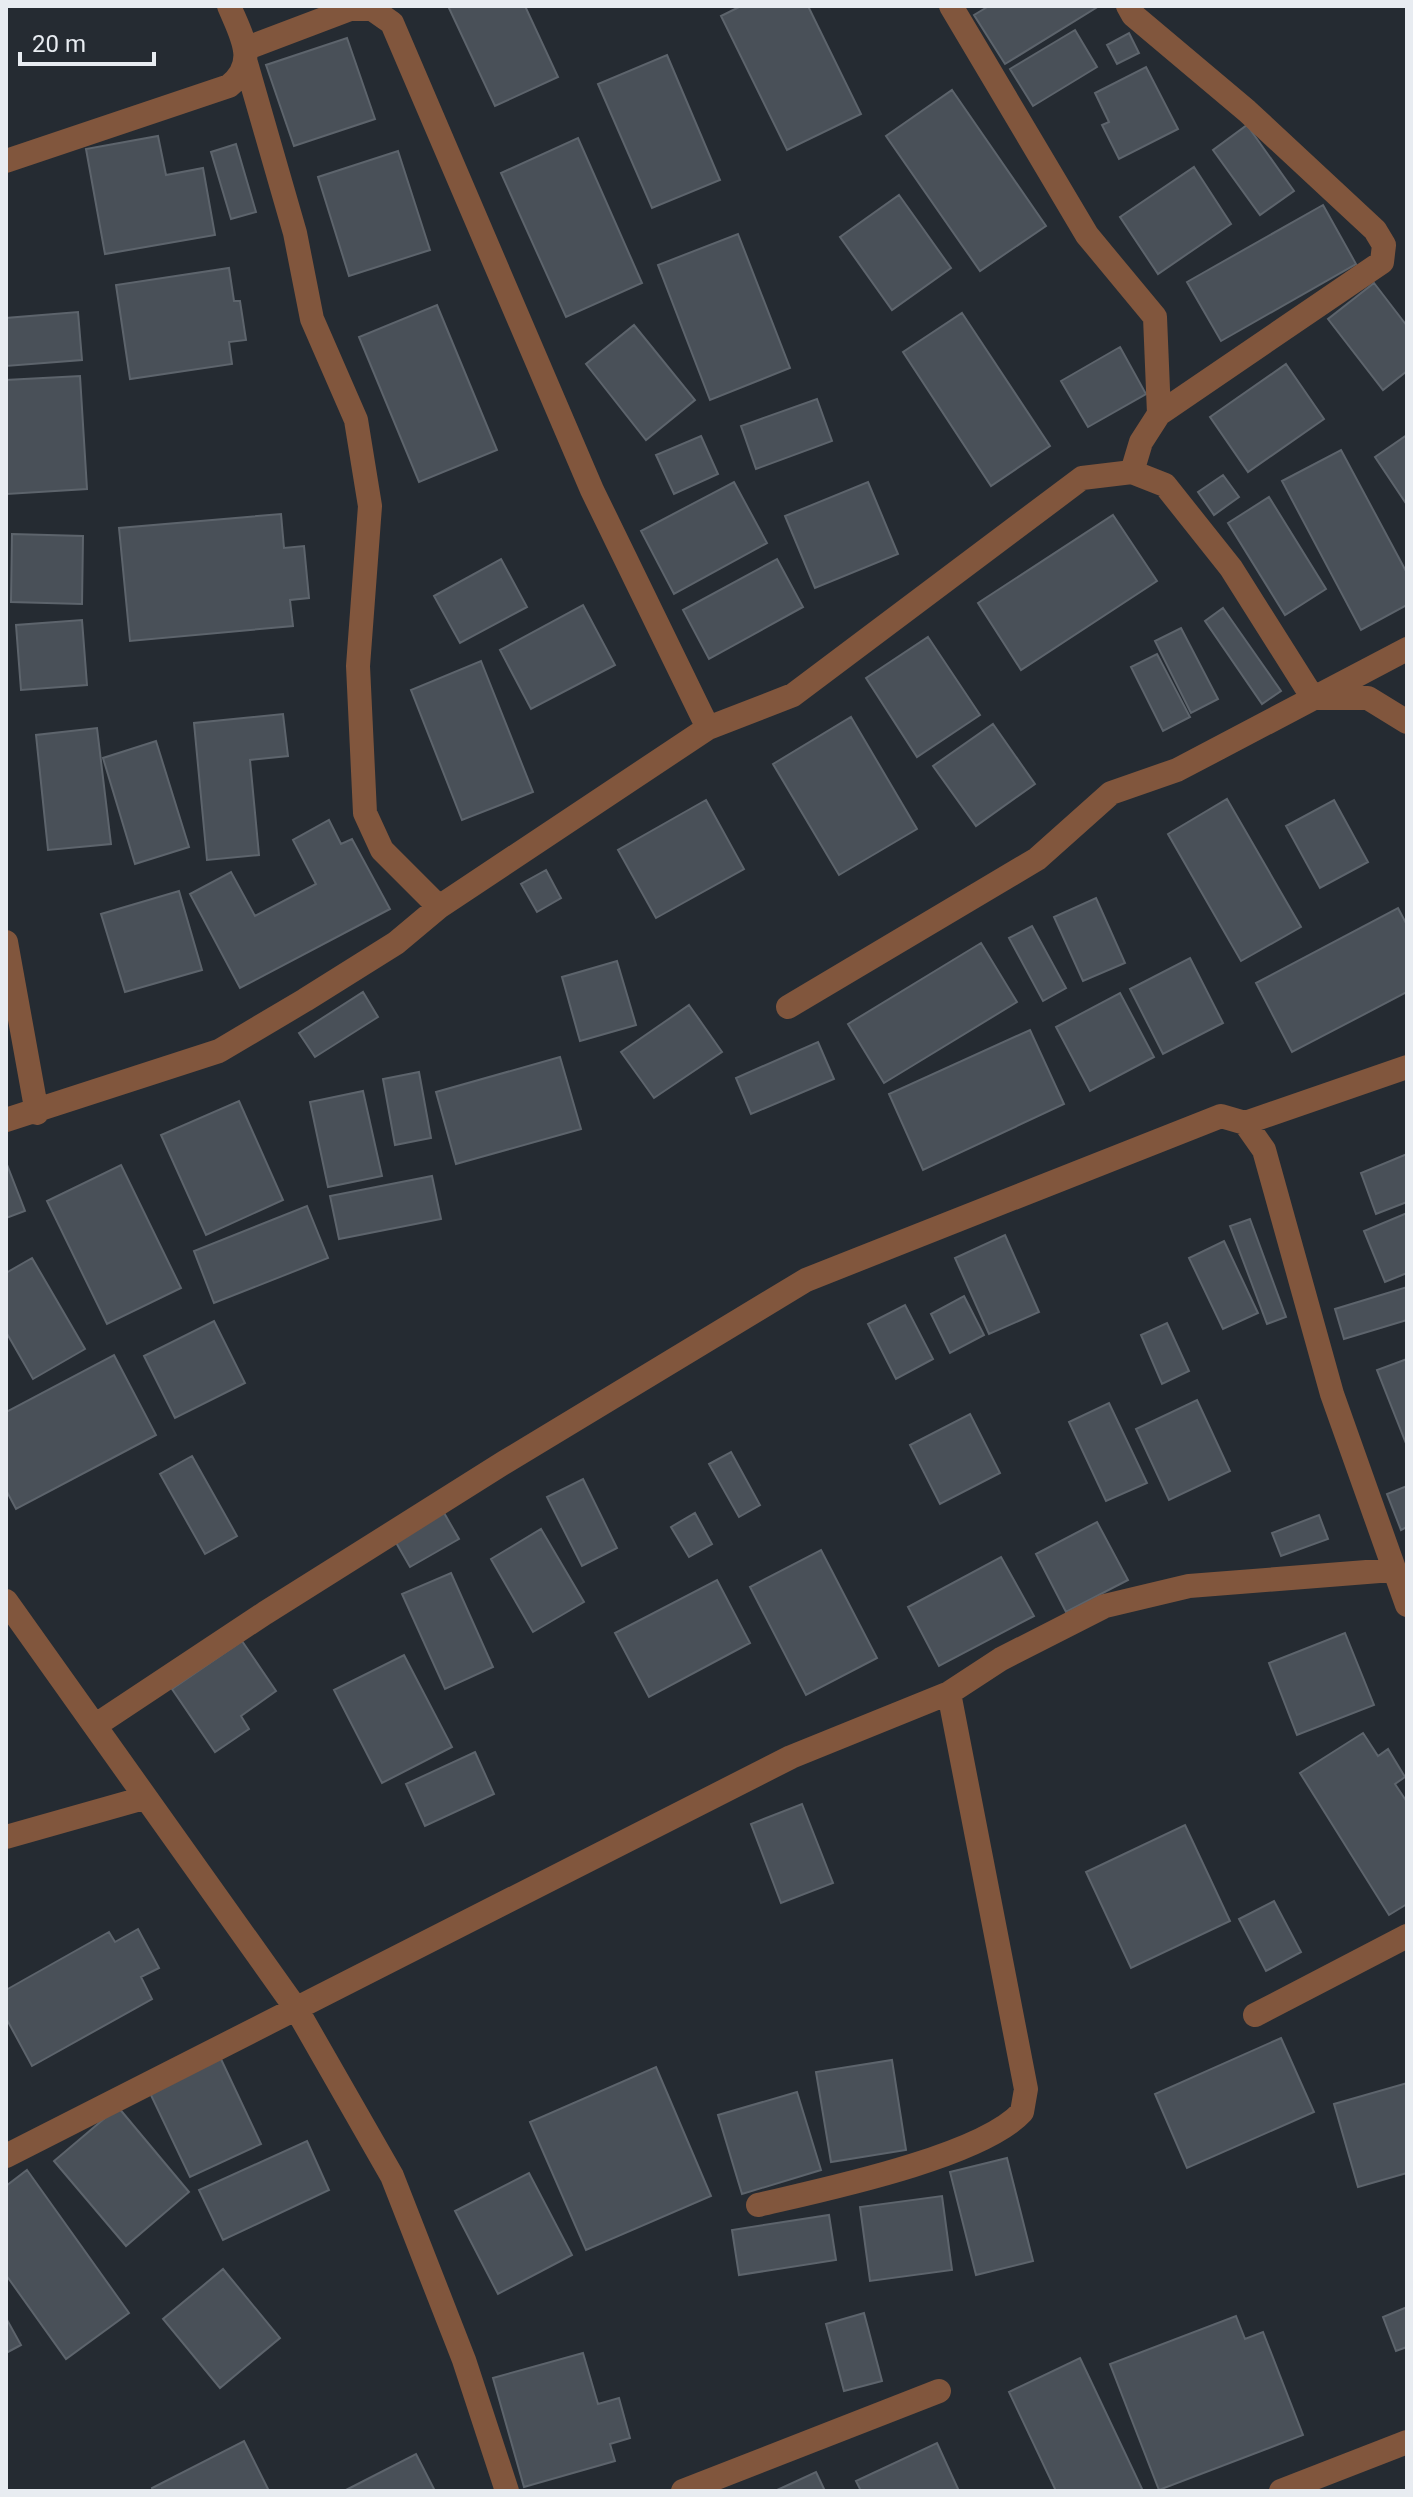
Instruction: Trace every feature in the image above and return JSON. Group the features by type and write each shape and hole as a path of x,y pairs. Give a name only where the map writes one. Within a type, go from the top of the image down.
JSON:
{"street":[{"path":"229,6 295,233 312,319 356,420 370,506 358,666 365,813 382,850 439,907"},
{"path":"951,6 1087,235 1155,317 1159,414"},
{"path":"1128,6 1133,15 1247,111 1375,230 1384,245 1382,262 1159,414 1141,442 1132,472"},
{"path":"246,56 350,9 372,9 392,23 592,490 708,728"},
{"path":"6,161 229,86 240,78 246,56"},
{"path":"6,1120 37,1113 219,1051 396,943 439,907 708,728 793,695 1082,478 1132,472 1165,485 1231,568 1313,698"},
{"path":"788,1007 1037,859 1111,793 1177,770 1407,649"},
{"path":"1313,698 1368,698 1407,722"},
{"path":"6,942 37,1113"},
{"path":"96,1725 265,1613 505,1462 806,1280 1221,1116 1245,1123 1407,1067"},
{"path":"1245,1123 1264,1150 1332,1394 1392,1570 1407,1605"},
{"path":"6,2156 791,1757 949,1693 1001,1659 1105,1606 1189,1586 1392,1570"},
{"path":"6,1601 297,2010 392,2176 464,2360 507,2491"},
{"path":"758,2205 856,2182 994,2135 1022,2112 1026,2089 949,1693"},
{"path":"6,1837 144,1798"},
{"path":"1255,2015 1407,1936"},
{"path":"683,2491 939,2391"},
{"path":"1281,2491 1407,2442"}],"building":[{"path":"448,6 525,6 558,77 495,106"},
{"path":"741,6 808,6 861,114 787,150 721,16"},
{"path":"989,6 1099,6 1005,64 974,15"},
{"path":"1075,30 1097,67 1033,106 1010,69"},
{"path":"1129,33 1139,53 1117,64 1107,45"},
{"path":"347,38 375,119 294,146 266,65"},
{"path":"667,55 720,180 652,208 598,84"},
{"path":"1146,67 1178,129 1119,159 1102,125 1109,122 1095,93"},
{"path":"952,90 1046,226 980,271 886,136"},
{"path":"1247,125 1294,191 1260,215 1213,150"},
{"path":"158,136 166,175 203,168 215,235 105,254 86,149"},
{"path":"578,138 642,283 566,317 501,173"},
{"path":"236,144 256,212 231,219 211,152"},
{"path":"398,151 430,250 349,276 318,177"},
{"path":"1194,167 1231,224 1158,274 1120,217"},
{"path":"899,195 951,268 892,310 840,237"},
{"path":"1323,205 1356,264 1221,341 1187,282"},
{"path":"738,234 790,368 710,400 658,265"},
{"path":"229,268 234,301 240,301 246,340 229,342 232,364 130,379 116,285"},
{"path":"1374,283 1407,326 1407,371 1383,390 1328,319"},
{"path":"437,305 497,450 419,482 359,337"},
{"path":"78,312 82,360 6,366 6,318"},
{"path":"962,313 1050,446 991,486 903,352"},
{"path":"634,325 695,400 646,440 586,364"},
{"path":"1120,347 1146,394 1088,427 1061,381"},
{"path":"1286,364 1324,419 1248,472 1210,417"},
{"path":"80,376 87,489 7,494 6,380"},
{"path":"817,399 832,441 756,469 741,426"},
{"path":"1407,435 1407,505 1375,457"},
{"path":"701,436 718,474 674,494 656,455"},
{"path":"1341,450 1407,573 1407,605 1361,630 1282,481"},
{"path":"1223,475 1239,497 1214,515 1198,492"},
{"path":"734,482 767,543 674,594 641,531"},
{"path":"868,482 898,554 815,588 785,516"},
{"path":"1269,497 1326,589 1285,615 1228,523"},
{"path":"281,514 284,548 304,546 309,598 290,600 293,626 130,641 119,528"},
{"path":"1113,515 1157,581 1021,670 978,603"},
{"path":"12,534 83,536 82,604 11,602"},
{"path":"501,559 527,607 460,643 434,596"},
{"path":"777,559 803,607 709,659 683,610"},
{"path":"583,605 615,665 531,709 500,650"},
{"path":"1223,608 1281,691 1262,704 1205,621"},
{"path":"82,620 87,685 21,690 16,625"},
{"path":"1181,628 1218,699 1191,713 1155,641"},
{"path":"928,637 980,715 917,757 866,678"},
{"path":"1157,654 1190,717 1163,731 1131,667"},
{"path":"481,661 533,792 462,820 411,690"},
{"path":"283,714 288,756 250,760 259,855 207,860 194,723"},
{"path":"851,717 917,829 839,875 773,764"},
{"path":"993,724 1035,784 976,826 933,766"},
{"path":"97,728 111,844 48,850 36,735"},
{"path":"156,741 189,847 135,864 103,758"},
{"path":"1227,799 1301,927 1241,961 1168,834"},
{"path":"706,800 744,869 656,918 618,850"},
{"path":"1334,800 1368,862 1320,888 1286,826"},
{"path":"329,820 341,844 352,839 390,909 240,988 190,894 231,872 255,916 316,884 293,840"},
{"path":"546,870 561,898 537,912 521,884"},
{"path":"179,891 202,970 125,992 101,914"},
{"path":"1096,898 1125,963 1083,981 1054,917"},
{"path":"1398,908 1407,925 1407,992 1292,1052 1256,983"},
{"path":"1032,926 1066,988 1043,1001 1009,938"},
{"path":"981,943 1017,1002 884,1083 848,1024"},
{"path":"1190,958 1223,1023 1163,1054 1130,989"},
{"path":"617,961 636,1025 580,1041 562,977"},
{"path":"363,992 378,1017 315,1057 299,1033"},
{"path":"1120,993 1154,1057 1090,1091 1056,1027"},
{"path":"689,1005 722,1052 654,1098 621,1052"},
{"path":"1030,1030 1064,1104 923,1170 889,1094"},
{"path":"818,1042 834,1079 751,1114 736,1078"},
{"path":"560,1057 581,1129 456,1164 436,1092"},
{"path":"419,1072 431,1138 395,1145 383,1079"},
{"path":"363,1091 382,1176 328,1187 310,1102"},
{"path":"239,1101 283,1200 206,1235 161,1135"},
{"path":"1407,1154 1407,1202 1376,1214 1361,1173"},
{"path":"6,1162 25,1211 6,1218"},
{"path":"121,1165 181,1288 107,1324 47,1201"},
{"path":"432,1176 441,1219 339,1239 330,1196"},
{"path":"307,1206 328,1258 214,1303 194,1251"},
{"path":"1407,1213 1407,1273 1385,1282 1364,1231"},
{"path":"1250,1219 1286,1317 1267,1324 1230,1226"},
{"path":"1005,1235 1039,1312 989,1334 955,1258"},
{"path":"1224,1241 1258,1313 1223,1329 1189,1258"},
{"path":"32,1258 85,1349 33,1379 6,1332 6,1273"},
{"path":"1407,1287 1407,1320 1344,1339 1335,1309"},
{"path":"964,1296 984,1335 950,1353 931,1314"},
{"path":"905,1305 933,1359 896,1379 868,1324"},
{"path":"214,1321 245,1383 175,1418 144,1356"},
{"path":"1167,1323 1189,1371 1162,1384 1141,1335"},
{"path":"114,1355 156,1435 16,1509 6,1490 6,1412"},
{"path":"1407,1359 1407,1446 1377,1370"},
{"path":"1197,1400 1230,1471 1169,1500 1136,1429"},
{"path":"1109,1403 1147,1483 1106,1501 1069,1422"},
{"path":"970,1414 1000,1473 940,1504 910,1445"},
{"path":"731,1452 760,1505 739,1517 709,1464"},
{"path":"192,1456 237,1536 205,1554 160,1474"},
{"path":"583,1479 617,1548 582,1566 547,1497"},
{"path":"1407,1486 1407,1527 1401,1530 1387,1494"},
{"path":"443,1511 459,1539 410,1567 394,1539"},
{"path":"695,1513 712,1544 689,1557 671,1527"},
{"path":"1319,1515 1328,1539 1281,1556 1272,1533"},
{"path":"1097,1522 1128,1580 1066,1612 1036,1554"},
{"path":"541,1529 584,1602 533,1632 491,1559"},
{"path":"821,1550 877,1658 806,1695 750,1587"},
{"path":"1001,1557 1034,1616 939,1666 908,1607"},
{"path":"451,1573 493,1667 445,1689 402,1594"},
{"path":"717,1580 750,1643 649,1697 615,1633"},
{"path":"1345,1633 1374,1705 1297,1735 1269,1663"},
{"path":"242,1641 276,1691 241,1716 249,1729 215,1752 172,1689"},
{"path":"404,1655 452,1747 382,1783 334,1690"},
{"path":"1363,1733 1378,1756 1388,1749 1405,1777 1395,1784 1407,1802 1407,1904 1389,1915 1300,1773"},
{"path":"475,1752 494,1794 425,1826 406,1784"},
{"path":"802,1804 833,1883 781,1903 751,1824"},
{"path":"1185,1825 1230,1921 1131,1968 1086,1872"},
{"path":"1274,1901 1301,1952 1266,1971 1239,1919"},
{"path":"138,1929 159,1968 141,1977 152,1999 32,2066 6,2018 6,1990 109,1932 115,1942"},
{"path":"1281,2038 1314,2112 1187,2168 1155,2094"},
{"path":"220,2057 261,2144 190,2177 149,2091"},
{"path":"892,2060 906,2150 831,2162 816,2072"},
{"path":"656,2067 711,2196 586,2250 530,2122"},
{"path":"1407,2083 1407,2173 1358,2187 1334,2104"},
{"path":"797,2092 821,2170 742,2194 718,2115"},
{"path":"118,2107 189,2192 126,2246 54,2161"},
{"path":"307,2141 329,2190 223,2240 199,2190"},
{"path":"1007,2158 1033,2261 976,2275 950,2172"},
{"path":"27,2170 129,2313 66,2359 6,2275 6,2186"},
{"path":"529,2173 572,2255 498,2294 455,2211"},
{"path":"942,2196 952,2270 870,2281 860,2207"},
{"path":"829,2215 836,2260 739,2275 732,2230"},
{"path":"223,2269 280,2338 220,2388 163,2319"},
{"path":"1407,2307 1407,2347 1396,2351 1383,2317"},
{"path":"864,2313 882,2381 844,2391 826,2324"},
{"path":"1236,2316 1245,2339 1263,2332 1303,2435 1159,2490 1110,2364"},
{"path":"6,2318 21,2345 6,2353"},
{"path":"583,2353 598,2404 619,2398 630,2438 610,2444 615,2461 524,2487 493,2378"},
{"path":"1080,2358 1143,2491 1056,2491 1009,2392"},
{"path":"244,2441 269,2491 153,2491 152,2488"},
{"path":"937,2443 959,2491 861,2491 856,2481"},
{"path":"416,2454 435,2491 344,2491"},
{"path":"816,2472 825,2491 775,2491"}]}
